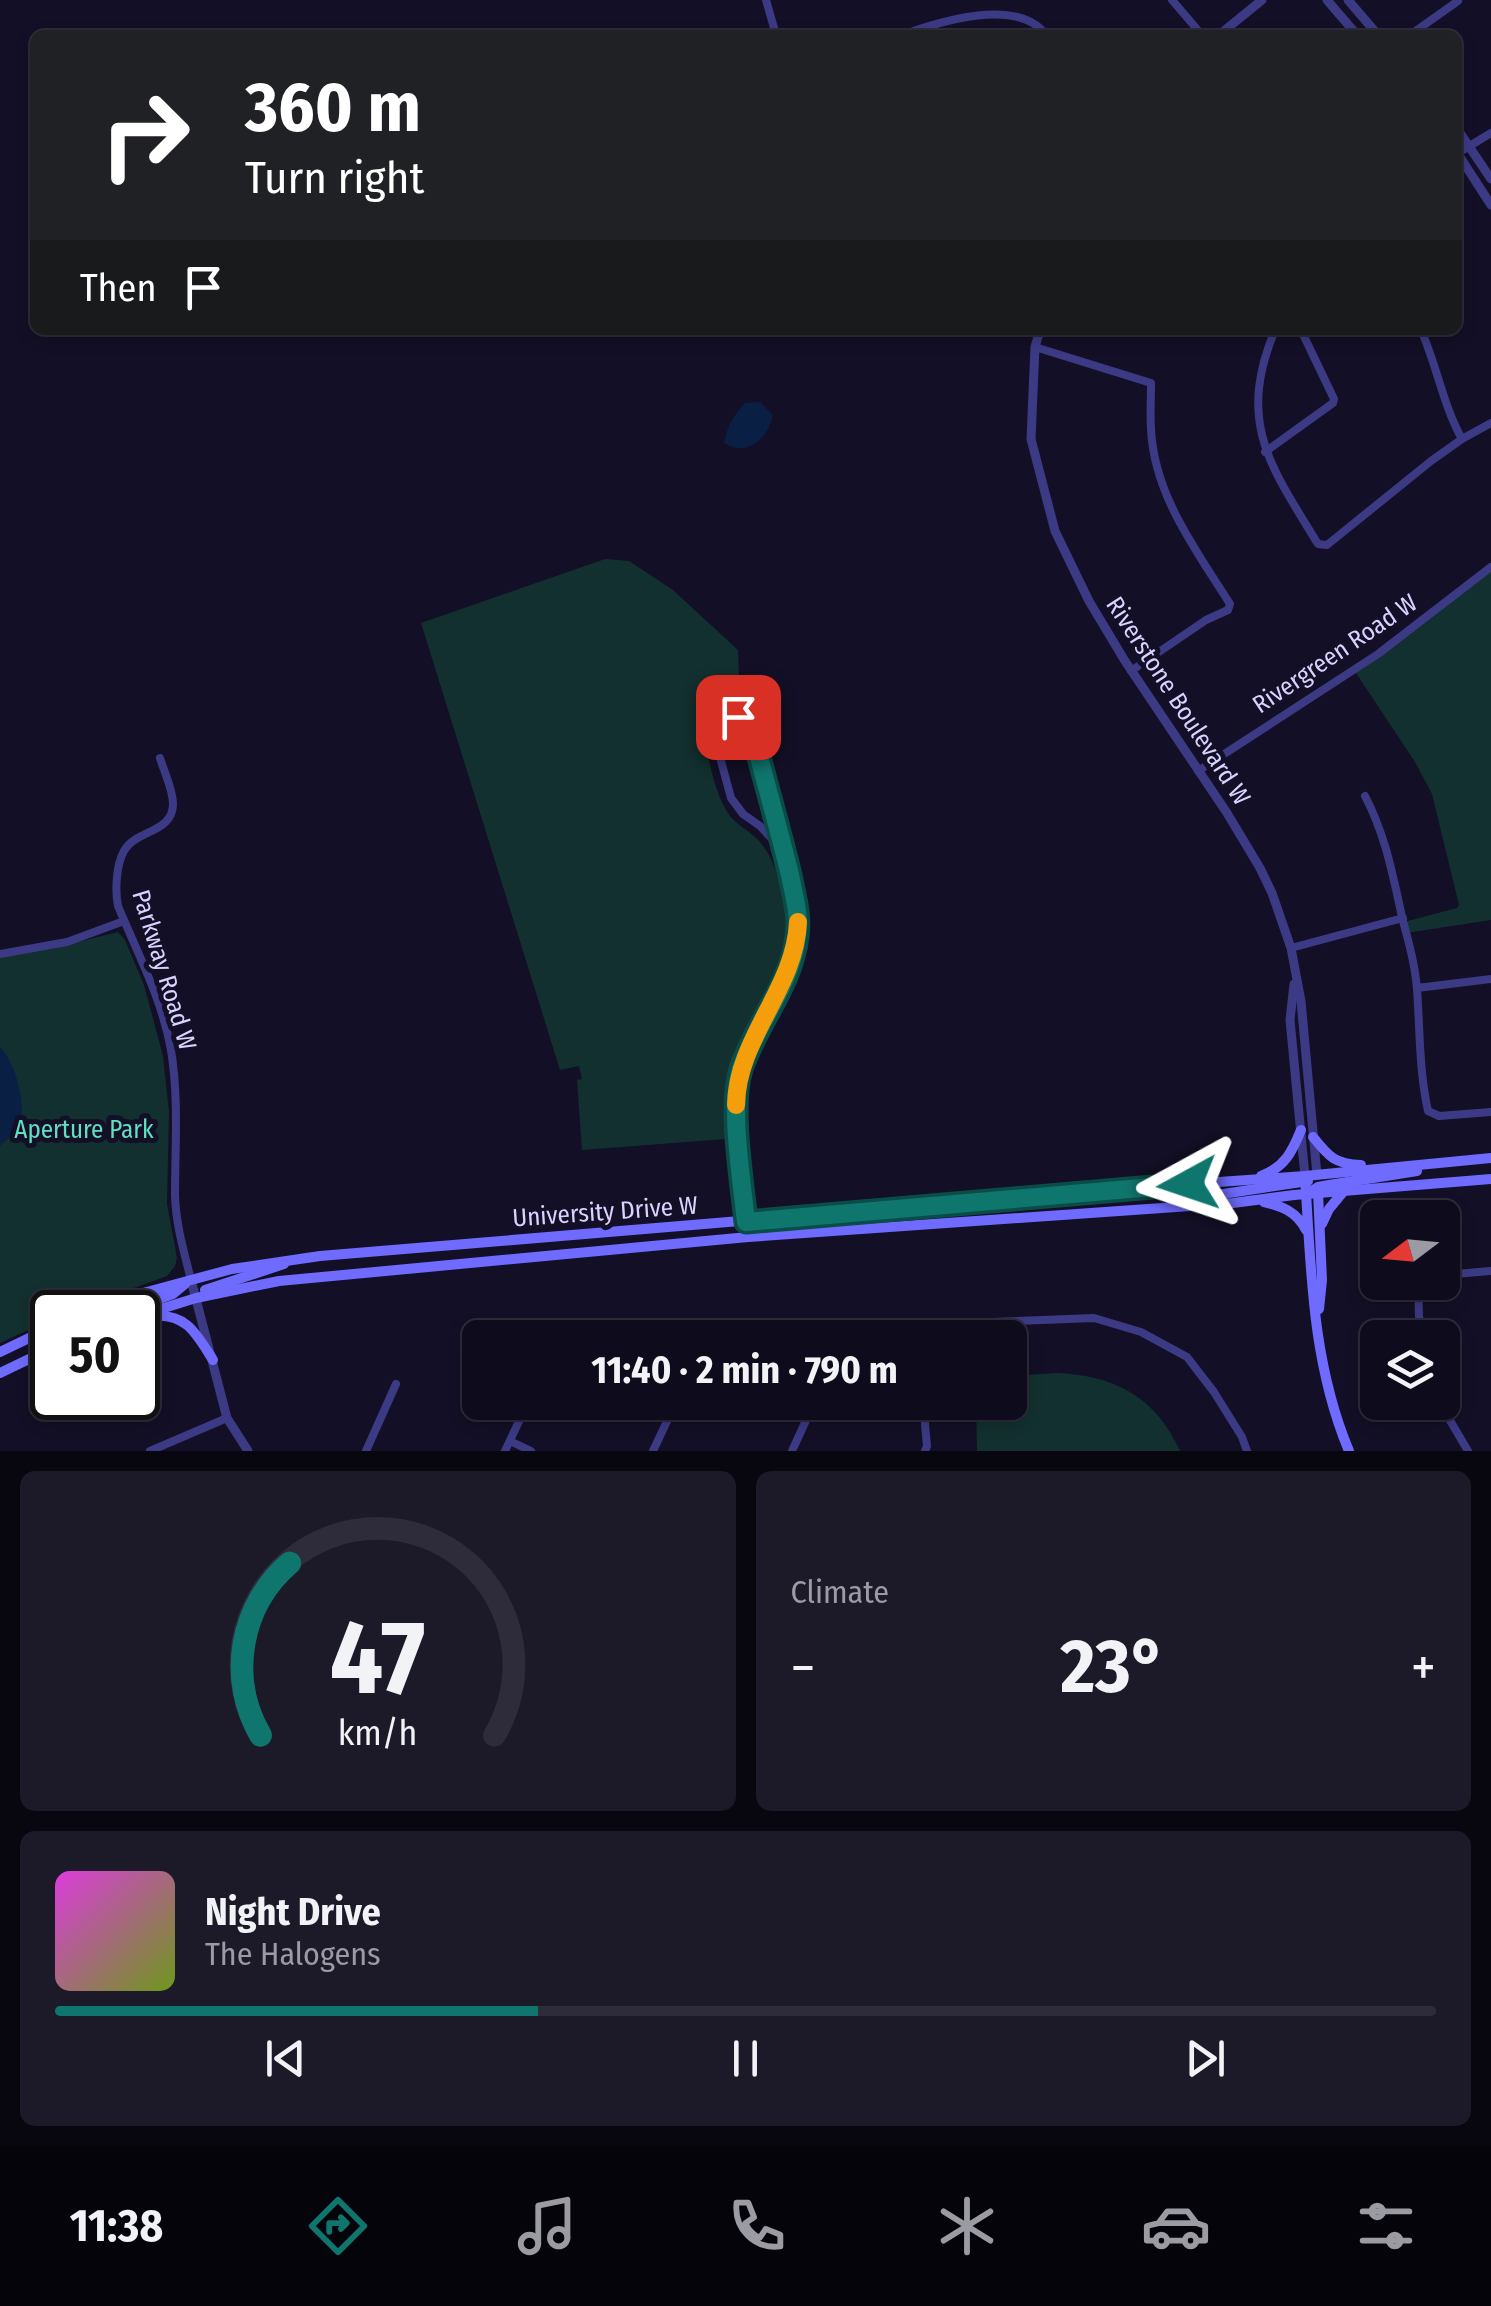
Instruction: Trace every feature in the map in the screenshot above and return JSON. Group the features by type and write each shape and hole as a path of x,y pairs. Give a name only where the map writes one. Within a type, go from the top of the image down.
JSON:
{"main road":[{"path":"1248,1180 1276,1170 1287,1160 1301,1130"},
{"path":"1314,1137 1326,1154 1342,1164 1427,1164"},
{"name":"University Drive W","path":"160,1309 278,1281 748,1238 1250,1202 1312,1185 1427,1164 1491,1158"},
{"path":"1109,1212 1458,1166 1491,1158"},
{"path":"1312,1185 1343,1192 1491,1179"},
{"name":"University Drive W","path":"154,1290 232,1269 294,1260 505,1240 1248,1180 1312,1185"},
{"path":"1312,1185 1320,1230 1322,1280 1316,1330"},
{"path":"1312,1185 1309,1240 1316,1330 1329,1393 1349,1451"},
{"path":"1320,1230 1329,1209 1343,1192"},
{"path":"1250,1202 1288,1210 1302,1222 1309,1240"},
{"path":"196,1298 200,1292 294,1260"},
{"path":"160,1299 190,1280"},
{"path":"160,1315 179,1319 196,1333 213,1360"},
{"path":"0,1352 30,1338"},
{"path":"0,1373 30,1359"}],"street":[{"path":"766,0 775,30"},
{"path":"1172,0 1198,30"},
{"path":"1225,30 1262,0"},
{"path":"1327,0 1353,30"},
{"path":"1348,0 1374,30"},
{"path":"1417,30 1458,1"},
{"path":"916,30 967,12 995,7 1018,11 1036,21 1042,30"},
{"path":"1462,151 1491,133"},
{"path":"1462,136 1491,178"},
{"path":"1462,160 1491,205"},
{"name":"Riverstone Boulevard W","path":"1038,335 1032,439 1055,531 1089,601 1131,671 1260,868 1282,918 1301,1001 1314,1137 1312,1185"},
{"path":"1273,335 1260,370 1257,394 1265,452 1274,473 1322,546 1462,439 1491,423"},
{"path":"1265,452 1333,404 1303,335"},
{"path":"1423,335 1452,422 1462,439"},
{"path":"1035,346 1151,383 1150,432 1162,486 1182,529 1230,604 1228,610 1206,620 1131,671"},
{"name":"Rivergreen Road W","path":"1198,770 1378,654 1491,567"},
{"path":"748,1238 736,1094 746,1056 790,965 798,916 790,875 751,727 743,718 728,717 717,726 714,735 729,793 738,810 775,842 790,875"},
{"name":"Parkway Road W","path":"160,758 173,808 169,819 124,850 116,895 152,985 171,1051 177,1118 176,1198 190,1280"},
{"path":"1365,796 1378,822 1394,873 1412,956 1428,1112 1439,1116 1491,1112"},
{"path":"1291,948 1403,918"},
{"path":"0,954 68,942 124,921"},
{"name":"Riverstone Boulevard W","path":"1296,971 1290,1020 1301,1130 1312,1185"},
{"path":"1417,988 1491,979"},
{"path":"1460,1274 1491,1272"},
{"path":"190,1280 227,1418 248,1451"},
{"path":"1027,1321 1094,1318 1141,1332 1187,1357 1214,1392 1247,1451"},
{"path":"366,1451 396,1384"},
{"path":"150,1451 227,1418"},
{"path":"505,1451 520,1420"},
{"path":"654,1451 668,1420"},
{"path":"792,1451 806,1420"},
{"path":"925,1420 925,1451"},
{"path":"1450,1420 1468,1451"},
{"path":"510,1441 531,1451"}],"green space":[{"path":"605,559 629,561 673,590 738,650 740,703 700,716 719,796 730,816 756,838 771,858 786,915 785,940 776,970 740,1056 746,1056 739,1075 739,1138 582,1150 579,1066 560,1070 421,623"},
{"path":"1491,567 1491,920 1406,933 1404,922 1459,905 1432,794 1354,670"},
{"name":"Aperture Park","path":"118,932 144,985 163,1056 169,1112 167,1204 177,1258 167,1276 128,1290 30,1290 30,1329 0,1343 0,957"},
{"path":"1056,1373 1096,1378 1131,1392 1159,1416 1180,1451 977,1451 976,1420 1027,1420 1027,1375"}],"water":[{"path":"760,402 773,415 762,438 749,447 724,443 741,407"},
{"path":"0,1047 15,1074 22,1109 18,1128 0,1146"}],"slow traffic":[{"path":"736,1105 739,1075 790,965 798,922"}],"route":[{"path":"738,717 751,727 798,916 790,965 739,1075 736,1103 746,1222 1188,1184"}]}
